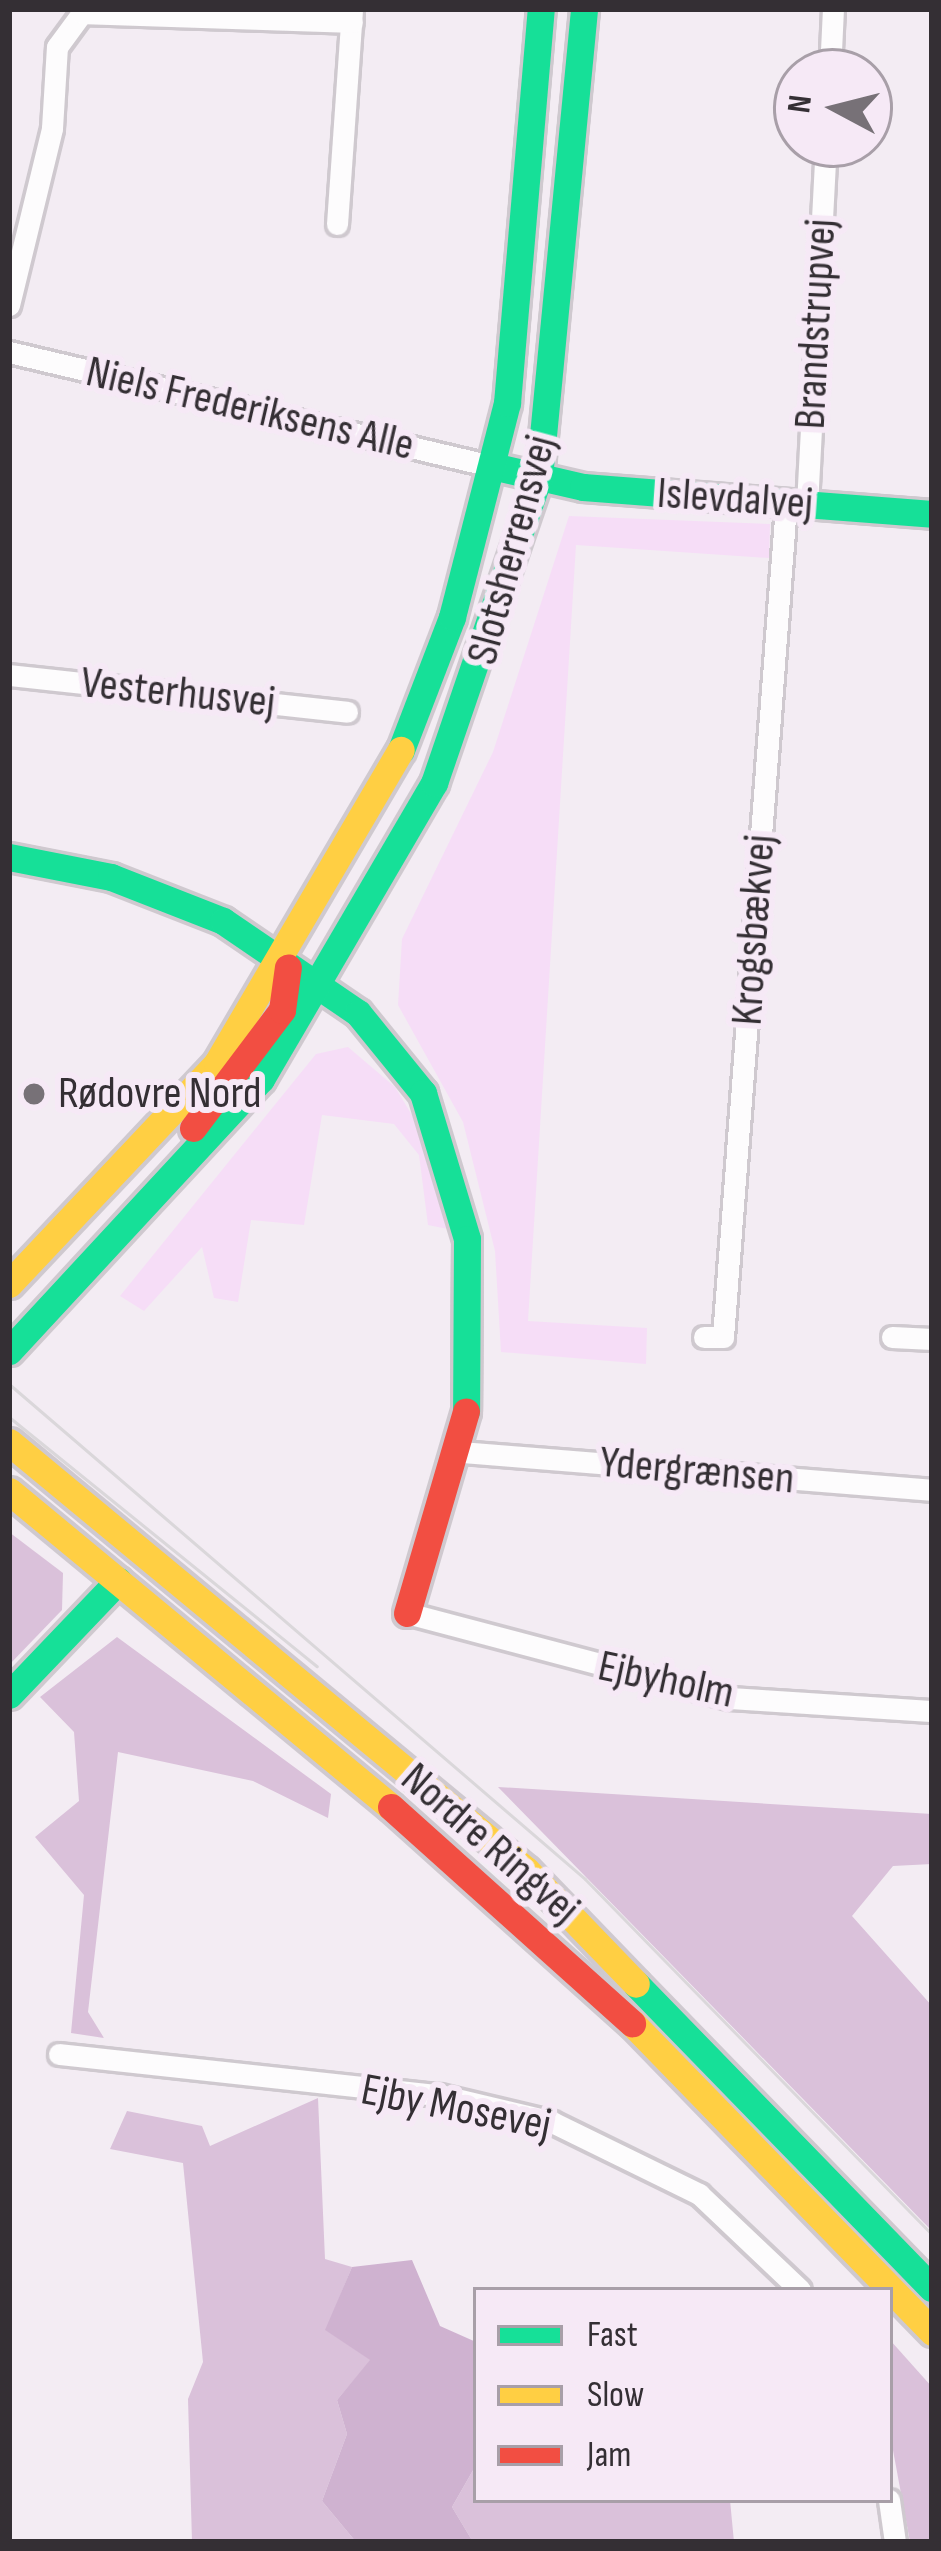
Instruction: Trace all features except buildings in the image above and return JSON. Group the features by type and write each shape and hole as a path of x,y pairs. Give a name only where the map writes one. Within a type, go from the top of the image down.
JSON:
{"street":[{"name":"Slotsherrensvej","path":"325,986 324,934 403,782 419,704 492,466 525,253 541,9"},
{"name":"Slotsherrensvej","path":"14,1347 197,1156 325,986 434,783 486,657 539,478 568,259 584,9"},
{"path":"831,48 833,9"},
{"path":"9,305 52,128 57,47 82,13 352,16 337,224"},
{"name":"Brandstrupvej","path":"796,504 824,168"},
{"name":"Niels Frederiksens Alle","path":"9,352 492,466"},
{"name":"Islevdalvej","path":"492,466 539,478 932,514"},
{"name":"Krogsbækvej","path":"704,1337 723,1337 796,504"},
{"name":"Vesterhusvej","path":"9,675 347,712"},
{"name":"Slotsherrensvej","path":"9,1284 140,1156 288,962 419,704"},
{"path":"9,857 168,896 325,986 394,1046 449,1155 474,1316 461,1452 406,1613"},
{"name":"Slotsherrensvej","path":"58,1304 282,1010 288,962"},
{"path":"892,1336 932,1339"},
{"name":"Nordre Ringvej","path":"9,1442 526,1870 932,2288"},
{"name":"Ydergrænsen","path":"461,1452 932,1490"},
{"name":"Nordre Ringvej","path":"9,1491 486,1885 714,2101 890,2287"},
{"path":"9,1695 118,1581"},
{"name":"Ejbyholm","path":"406,1613 729,1698 932,1711"},
{"name":"Ejby Mosevej","path":"59,2054 439,2095 552,2122 699,2194 797,2287"},
{"name":"Nordre Ringvej","path":"893,2291 932,2332"},
{"path":"889,2503 895,2542"}],"shaded area":[{"path":"569,516 770,524 769,558 576,545 528,1321 647,1328 646,1364 501,1352 495,1251 463,1122 398,1005 402,939 493,752"},
{"path":"348,1047 395,1087 430,1145 453,1230 428,1225 419,1155 394,1124 322,1115 304,1225 251,1220 238,1302 214,1298 202,1247 144,1311 120,1296 316,1054"},
{"path":"9,1532 63,1573 62,1610 9,1665"},
{"path":"117,1637 331,1794 328,1818 253,1781 118,1752 88,2012 104,2038 71,2033 84,1895 35,1837 79,1801 74,1732 40,1697"},
{"path":"498,1787 932,1814 932,1864 893,1866 852,1916 932,2006 932,2231"},
{"path":"318,2098 325,2259 352,2267 326,2330 371,2360 337,2400 347,2434 322,2501 356,2542 192,2542 188,2399 203,2362 183,2163 110,2149 127,2111 202,2126 210,2146"},
{"path":"412,2260 440,2326 473,2341 473,2470 452,2507 473,2542 356,2542 322,2501 347,2434 337,2400 370,2360 325,2330 352,2267"},
{"path":"893,2343 932,2387 932,2542 910,2542 893,2450"},
{"path":"473,2470 473,2503 730,2503 734,2542 473,2542 452,2507"}],"tram line":[{"path":"9,1384 585,1879 932,2235"},
{"path":"9,1417 317,1666"}],"traffic: fast":[{"path":"401,750 452,617 507,403 541,9"},
{"path":"9,1351 261,1079 434,783 539,477 584,9"},
{"path":"492,466 583,487 932,514"},
{"path":"9,857 111,877 223,921 358,1013 423,1093 467,1239 466,1411"},
{"path":"9,1695 118,1581"},
{"path":"636,1984 932,2288"}],"traffic: slow":[{"path":"9,1284 217,1063 401,750"},
{"path":"9,1442 526,1870 636,1984"},
{"path":"9,1491 391,1807"},
{"path":"632,2023 888,2287"},
{"path":"893,2292 932,2332"}],"traffic: jam":[{"path":"193,1128 282,1010 288,967"},
{"path":"407,1613 466,1411"},
{"path":"391,1807 632,2023"}],"place":[{"name":"Rødovre Nord","path":"34,1094"}]}
